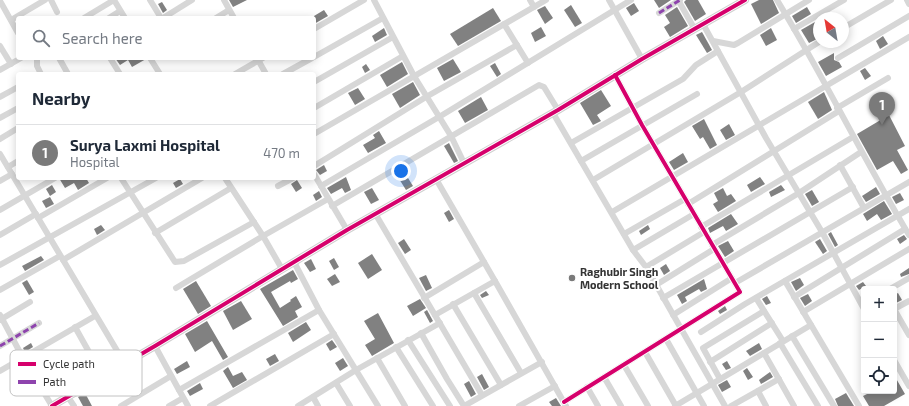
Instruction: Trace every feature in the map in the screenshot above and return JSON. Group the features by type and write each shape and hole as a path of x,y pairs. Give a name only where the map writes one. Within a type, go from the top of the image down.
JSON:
{"street":[{"path":"18,16 45,0"},
{"path":"50,0 57,12"},
{"path":"87,16 114,0 124,16"},
{"path":"150,0 161,16"},
{"path":"165,16 192,0"},
{"path":"224,0 233,16"},
{"path":"316,28 364,0"},
{"path":"374,0 414,76 451,136 464,163"},
{"path":"530,0 534,7"},
{"path":"316,133 546,0"},
{"path":"609,0 642,59"},
{"path":"321,186 439,117 631,0"},
{"path":"659,13 679,0 694,28"},
{"path":"142,354 347,230 376,215 436,179 555,112 694,28 745,0"},
{"path":"777,0 806,49 885,196 909,235"},
{"path":"713,41 730,44 738,43 809,0"},
{"path":"794,29 844,0"},
{"path":"849,24 891,0"},
{"path":"907,0 909,4"},
{"path":"0,1 16,29"},
{"path":"219,16 229,10"},
{"path":"112,16 120,11"},
{"path":"838,58 909,16"},
{"path":"11,20 16,17"},
{"path":"316,55 384,18"},
{"path":"504,24 528,63"},
{"path":"703,24 861,303"},
{"path":"316,81 393,37"},
{"path":"612,212 909,37"},
{"path":"316,165 426,97 517,45"},
{"path":"593,180 741,92 813,45"},
{"path":"0,46 11,64"},
{"path":"571,143 683,78 696,65 718,51"},
{"path":"316,107 404,56"},
{"path":"0,70 18,60"},
{"path":"37,60 39,72"},
{"path":"60,60 67,72"},
{"path":"111,60 119,72"},
{"path":"151,60 159,72"},
{"path":"238,72 257,60"},
{"path":"259,60 265,72"},
{"path":"287,72 308,60"},
{"path":"436,179 565,404 587,387 681,330 739,293 740,290 686,202 642,125 616,75"},
{"path":"624,234 686,202 775,152 888,78"},
{"path":"332,206 539,85 544,87 571,143 633,250 646,267 725,406"},
{"path":"0,97 16,88"},
{"path":"582,161 697,94"},
{"path":"0,118 16,109"},
{"path":"0,139 16,129"},
{"path":"646,267 788,175 854,137"},
{"path":"656,285 861,152"},
{"path":"0,154 12,174 16,177"},
{"path":"8,167 16,162"},
{"path":"840,165 864,208"},
{"path":"0,180 12,174"},
{"path":"316,177 347,230"},
{"path":"18,180 25,196 116,350"},
{"path":"0,210 52,180"},
{"path":"0,236 103,180"},
{"path":"122,180 173,260 180,262 254,222"},
{"path":"0,265 49,236 153,180"},
{"path":"0,290 143,214 199,180"},
{"path":"226,180 263,236 282,269"},
{"path":"278,186 289,180"},
{"path":"673,315 909,182"},
{"path":"663,298 852,187"},
{"path":"155,233 232,188"},
{"path":"176,288 328,199"},
{"path":"701,332 909,208"},
{"path":"633,250 694,214"},
{"path":"376,215 482,396"},
{"path":"794,297 905,229"},
{"path":"803,312 909,249"},
{"path":"294,262 319,310 378,406"},
{"path":"424,298 484,262"},
{"path":"895,286 909,278"},
{"path":"435,315 495,281"},
{"path":"785,281 859,406"},
{"path":"474,293 521,373"},
{"path":"756,298 772,323 818,406"},
{"path":"897,307 909,301"},
{"path":"19,350 1,318 30,302"},
{"path":"453,304 501,385"},
{"path":"179,390 236,359 319,310"},
{"path":"720,379 703,348 764,311"},
{"path":"897,314 909,335"},
{"path":"36,350 95,316"},
{"path":"0,346 40,323"},
{"path":"298,406 356,370 440,323"},
{"path":"710,362 772,323"},
{"path":"644,352 676,406 811,325"},
{"path":"75,327 88,350"},
{"path":"421,333 446,379 466,405 542,362"},
{"path":"210,406 334,334"},
{"path":"792,336 834,406"},
{"path":"666,339 704,406"},
{"path":"408,340 450,406"},
{"path":"156,346 188,406"},
{"path":"396,347 433,406"},
{"path":"764,353 794,406"},
{"path":"377,358 405,406"},
{"path":"0,371 10,365"},
{"path":"624,365 648,406"},
{"path":"897,365 909,386"},
{"path":"142,393 171,376"},
{"path":"604,377 621,406"},
{"path":"730,406 779,379"},
{"path":"336,383 350,406"},
{"path":"519,406 555,386"},
{"path":"587,387 598,406"},
{"path":"758,391 766,406"},
{"path":"46,396 52,406 68,397 74,406"},
{"path":"121,406 138,396"},
{"path":"169,406 183,398"},
{"path":"313,398 318,406"}],"building":[{"path":"229,0 247,0 233,7"},
{"path":"654,0 671,0 659,8"},
{"path":"686,0 698,0 706,14 695,21 684,2"},
{"path":"759,0 773,0 779,13 761,24 751,4"},
{"path":"162,2 167,10 163,13 158,4"},
{"path":"634,3 639,11 631,16 626,8"},
{"path":"571,5 582,23 575,27 564,10"},
{"path":"545,6 553,18 545,24 537,10"},
{"path":"677,7 688,26 670,37 664,27 670,23 665,15"},
{"path":"807,7 811,14 796,23 792,16"},
{"path":"493,8 501,21 458,46 450,34"},
{"path":"324,10 328,16 316,23 316,16 314,16"},
{"path":"813,23 813,41 809,43 801,30"},
{"path":"541,27 546,36 535,42 531,33"},
{"path":"384,28 387,35 375,42 372,36"},
{"path":"771,28 777,40 766,46 760,35"},
{"path":"702,32 712,50 707,53 696,35"},
{"path":"883,36 888,44 880,49 876,41"},
{"path":"834,53 834,60 839,62 842,67 826,76 818,62"},
{"path":"453,59 461,72 444,81 437,68"},
{"path":"116,60 128,60 120,65"},
{"path":"128,60 144,60 132,67"},
{"path":"402,62 408,74 387,87 380,75"},
{"path":"495,63 501,74 497,77 490,66"},
{"path":"366,64 370,70 365,73 362,67"},
{"path":"865,68 871,76 865,80 860,71"},
{"path":"413,82 420,95 400,108 392,94"},
{"path":"358,88 365,99 355,105 348,93"},
{"path":"601,90 611,106 597,115 601,121 593,125 580,103"},
{"path":"824,92 832,110 818,119 808,102"},
{"path":"481,97 488,110 465,123 458,111"},
{"path":"889,115 905,146 897,150 908,170 901,174 893,161 877,170 857,134"},
{"path":"704,119 717,145 710,149 703,137 700,139 692,126"},
{"path":"729,124 735,135 726,140 720,130"},
{"path":"379,131 386,143 368,153 363,145 375,138 373,135"},
{"path":"449,143 458,161 454,163 444,146"},
{"path":"683,153 688,162 674,170 669,162"},
{"path":"324,165 327,171 320,175 316,170"},
{"path":"403,170 413,186 406,190 396,174"},
{"path":"346,177 351,190 345,193 342,188 331,194 327,188"},
{"path":"760,177 765,184 751,192 747,185"},
{"path":"60,180 87,180 89,183 78,190 74,183 65,188"},
{"path":"181,180 183,184 176,188 173,183"},
{"path":"297,180 302,188 296,192 291,184"},
{"path":"52,185 56,192 50,196 46,189"},
{"path":"781,185 785,190 771,197 769,192"},
{"path":"876,187 880,194 866,202 862,196"},
{"path":"372,188 379,200 371,204 364,192"},
{"path":"723,188 727,196 731,194 736,201 718,212 713,204 718,201 714,193"},
{"path":"812,190 819,202 812,206 805,194"},
{"path":"319,191 322,197 316,201 313,195"},
{"path":"900,193 904,200 896,204 892,197"},
{"path":"50,197 54,204 46,208 42,201"},
{"path":"884,201 892,214 881,220 877,214 867,221 863,214"},
{"path":"449,210 454,219 449,222 444,213"},
{"path":"731,214 738,224 726,231 723,226 710,233 708,228"},
{"path":"101,225 105,230 97,235 94,229"},
{"path":"648,225 650,229 641,235 639,231"},
{"path":"831,232 838,245 835,247 828,234"},
{"path":"904,235 907,239 900,244 897,239"},
{"path":"404,239 411,250 405,254 398,243"},
{"path":"820,239 827,251 823,254 815,242"},
{"path":"728,241 734,251 725,257 718,246"},
{"path":"372,254 382,270 368,279 358,263"},
{"path":"41,256 44,260 25,271 22,266"},
{"path":"334,258 339,267 334,270 329,261"},
{"path":"311,259 316,269 310,272 304,263"},
{"path":"666,264 670,271 664,275 660,268"},
{"path":"909,268 909,274 901,277 900,274"},
{"path":"293,270 298,279 291,283 290,281 271,292 280,308 296,296 302,307 295,311 298,317 283,326 260,289"},
{"path":"335,274 340,282 332,286 327,279"},
{"path":"426,275 432,288 426,291 419,278"},
{"path":"800,278 804,285 796,291 791,282"},
{"path":"704,279 707,289 701,292 699,289 685,297 687,301 682,304 677,295"},
{"path":"27,280 34,292 29,295 22,283"},
{"path":"196,281 211,306 198,314 183,289"},
{"path":"863,282 866,286 861,286 861,289 859,290 856,286"},
{"path":"486,291 489,295 482,298 480,295"},
{"path":"808,294 812,301 805,306 800,298"},
{"path":"897,294 902,300 897,302"},
{"path":"767,296 771,303 766,305 762,299"},
{"path":"420,299 426,308 413,316 407,306"},
{"path":"241,301 252,319 233,330 223,311"},
{"path":"725,306 727,310 720,314 718,311"},
{"path":"427,310 433,321 430,323 424,312"},
{"path":"378,313 394,343 372,356 365,345 375,339 364,321"},
{"path":"207,321 228,357 223,360 212,341 195,352 185,334"},
{"path":"306,322 311,330 293,342 288,333"},
{"path":"332,340 337,347 330,351 326,344"},
{"path":"31,343 33,347 28,350 24,350 23,348"},
{"path":"759,343 762,349 750,356 746,351"},
{"path":"275,354 279,361 270,366 266,359"},
{"path":"343,358 348,366 340,371 335,363"},
{"path":"187,361 190,367 177,374 174,369"},
{"path":"727,361 731,368 726,370 722,364"},
{"path":"228,367 233,376 242,372 247,380 233,388 223,371"},
{"path":"747,368 753,377 748,380 743,371"},
{"path":"770,372 773,377 761,384 759,380"},
{"path":"482,374 489,387 484,390 477,377"},
{"path":"727,380 731,387 722,392 718,385"},
{"path":"897,380 905,394 884,406 869,406 863,396 867,394 897,394"},
{"path":"469,381 476,394 471,397 464,384"},
{"path":"200,383 203,389 190,396 187,391"},
{"path":"846,393 854,406 838,406 835,399"},
{"path":"87,396 92,406 83,406 78,397"},
{"path":"556,398 561,406 552,406 549,402"}],"marked path":[{"path":"659,13 680,0"},
{"path":"0,346 39,323"}],"cycle path":[{"path":"142,354 347,230 558,110 642,59 745,0"},
{"path":"564,402 740,292 642,125 615,75"},
{"path":"52,406 69,396"}],"place":[{"name":"Surya Laxmi Hospital","path":"882,125"},
{"name":"Raghubir Singh Modern School","path":"572,278"}]}
